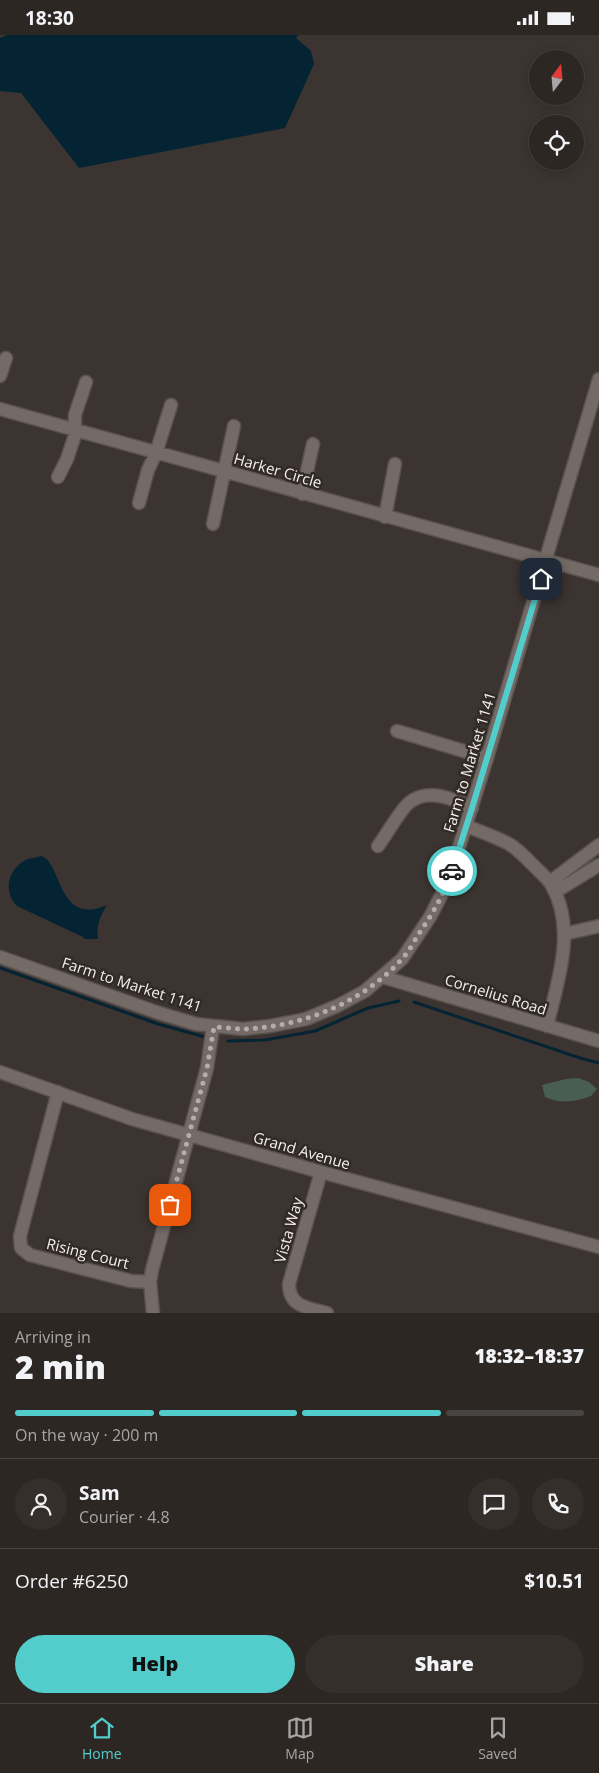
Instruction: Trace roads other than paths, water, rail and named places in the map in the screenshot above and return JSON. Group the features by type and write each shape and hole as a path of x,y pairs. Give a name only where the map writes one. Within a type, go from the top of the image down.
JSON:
{"street":[{"path":"0,376 6,358"},
{"name":"Farm to Market 1141","path":"0,957 159,1013 214,1027 243,1029 306,1019 337,1006 365,991 402,959 430,917 448,882 547,561 599,379"},
{"path":"58,477 68,459 75,435 76,415 86,382"},
{"path":"139,503 148,470 156,453 171,405"},
{"name":"Harker Circle","path":"0,409 599,575"},
{"path":"214,524 234,426"},
{"path":"302,494 313,444"},
{"path":"385,517 395,464"},
{"path":"397,731 487,758"},
{"path":"378,847 409,802 423,795 437,795 456,800 472,808"},
{"path":"466,826 510,844 522,853 552,887 561,907 564,934 559,977 547,1026"},
{"path":"552,887 599,845"},
{"path":"552,887 599,865"},
{"path":"564,934 599,926"},
{"name":"Cornelius Road","path":"383,977 599,1041"},
{"path":"153,1313 150,1282 155,1258 190,1135 207,1068 214,1027"},
{"name":"Grand Avenue","path":"0,1072 132,1119 599,1247"},
{"name":"Rising Court","path":"58,1092 20,1236 21,1248 30,1255 132,1281 150,1282"},
{"name":"Vista Way","path":"321,1172 290,1284 291,1297 304,1307 326,1313"}],"water":[{"path":"7,35 298,35 296,38 311,51 314,64 285,128 79,168 21,93 0,91 0,38"},
{"path":"41,856 48,860 63,891 79,907 91,909 107,905 99,921 98,939 84,939 17,906 13,901 10,895 9,883 13,872 24,861"}],"waterway":[{"path":"0,968 158,1024 205,1037"},
{"path":"228,1041 265,1040 315,1031 368,1008 399,1001"},
{"path":"414,1002 599,1063"}]}
